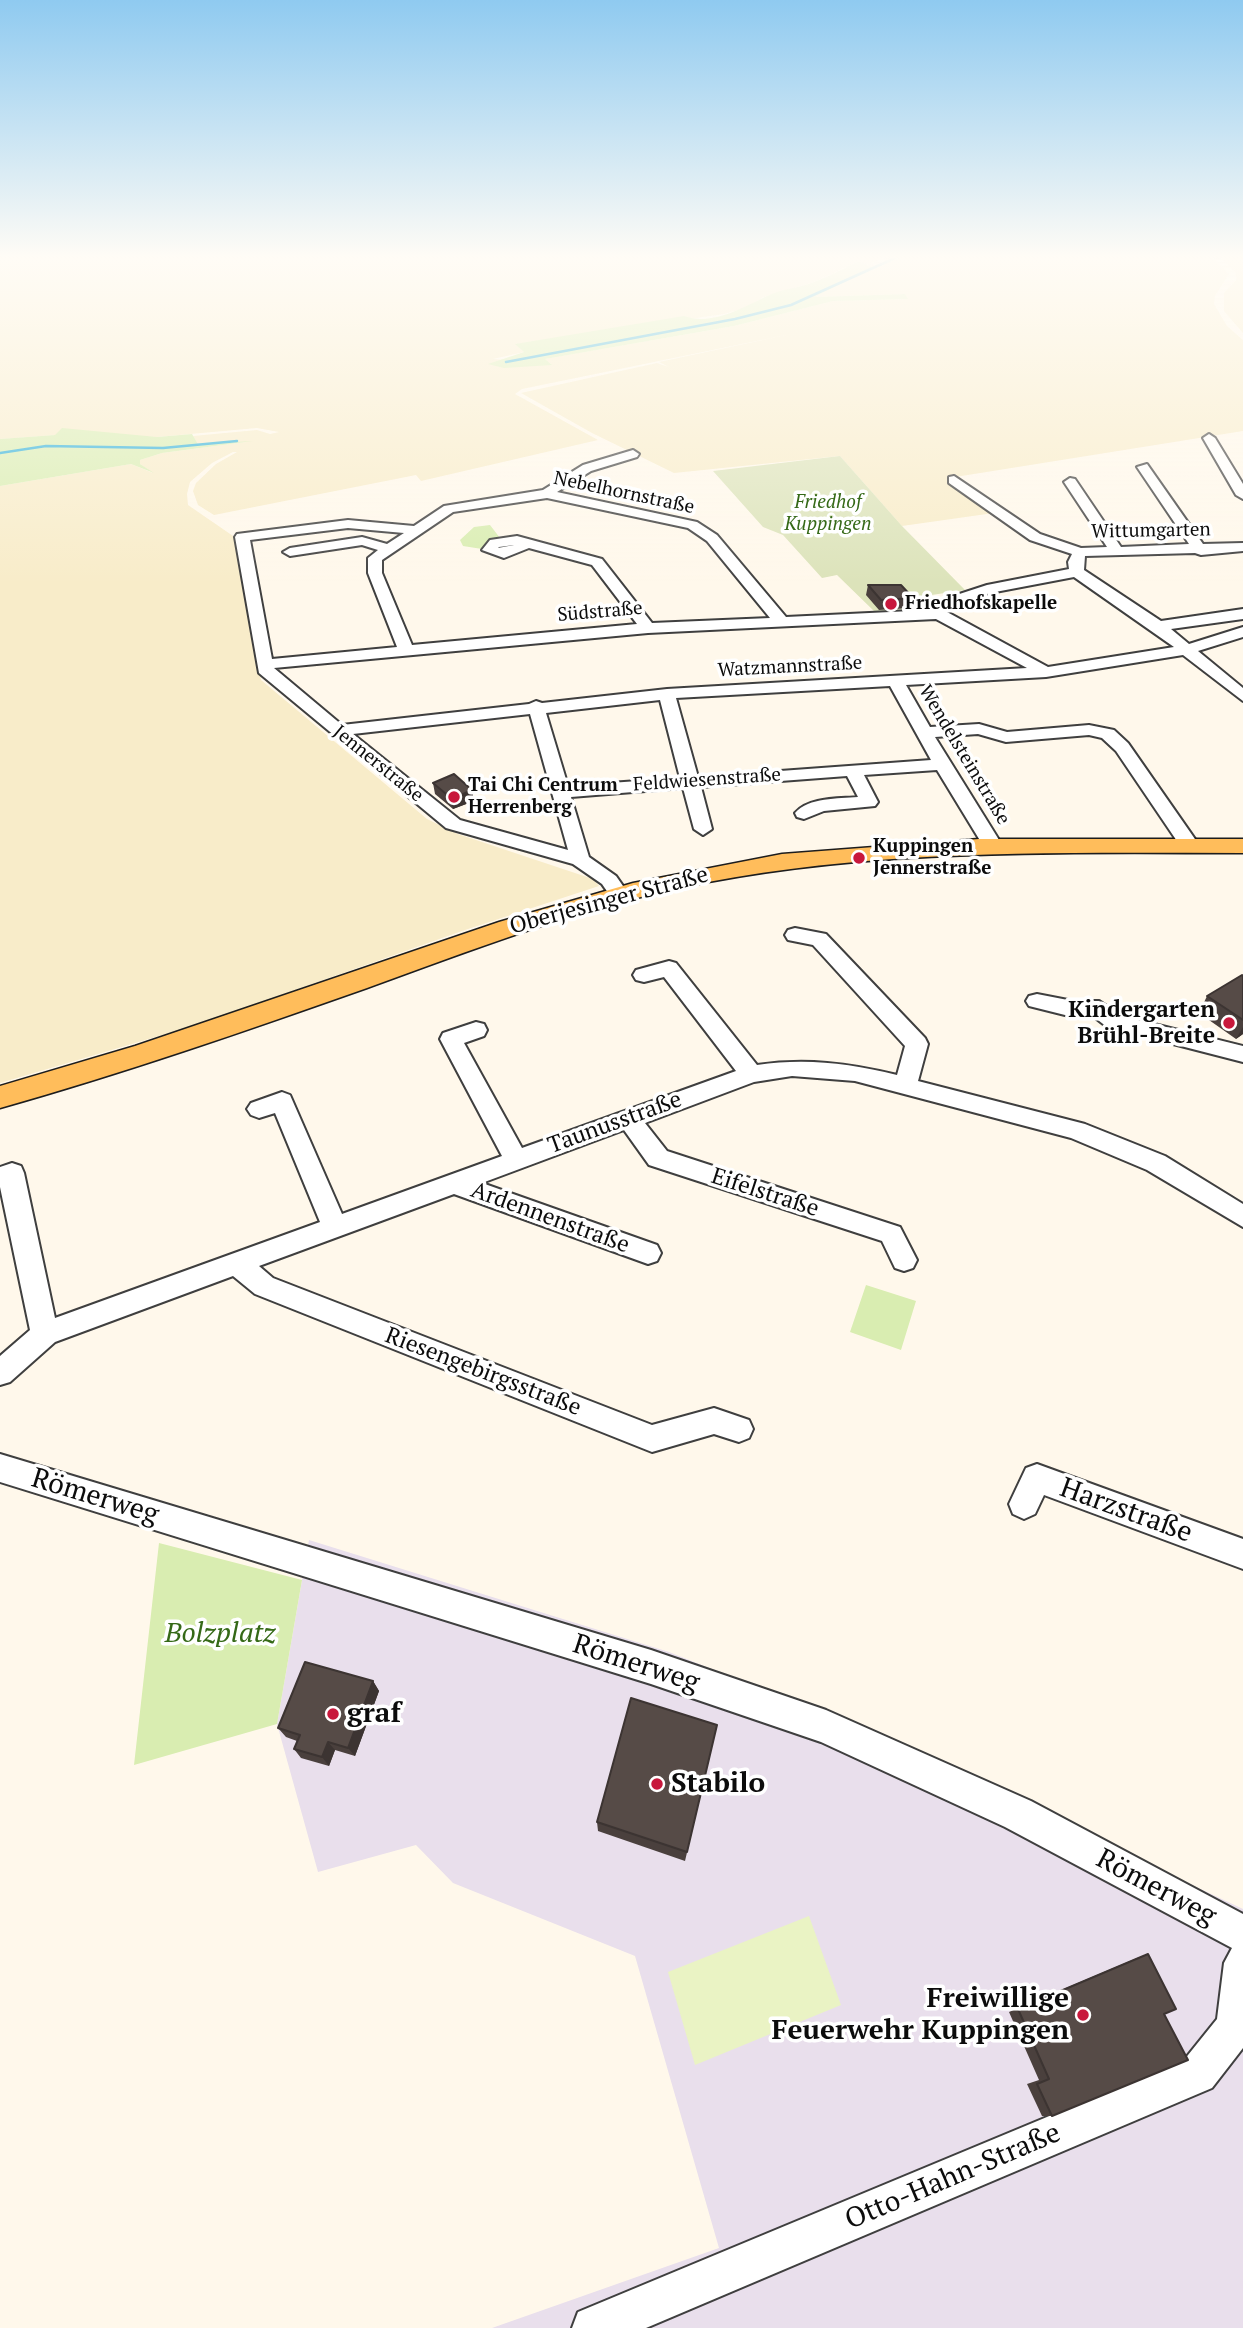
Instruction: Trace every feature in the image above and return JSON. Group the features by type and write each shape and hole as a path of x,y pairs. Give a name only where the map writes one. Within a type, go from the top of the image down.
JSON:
{"main road":[{"name":"Oberjesinger Straße","path":"0,1097 198,1037 514,926 714,873 778,861 872,853 994,848 1243,846"}],"street":[{"path":"1209,438 1243,495"},
{"path":"547,494 588,465 633,454"},
{"path":"1143,467 1201,551"},
{"name":"Wittumgarten","path":"954,480 1035,537 1080,552 1201,551 1243,547"},
{"path":"1070,482 1118,553"},
{"name":"Nebelhornstraße","path":"387,548 438,514 458,506 547,494 692,525 712,538 782,622"},
{"name":"Jennerstraße","path":"413,530 378,522 342,523 242,537 267,673 453,824 580,860 608,880 620,896"},
{"path":"290,552 362,541 387,548"},
{"path":"525,544 597,562 648,628"},
{"path":"387,548 375,558 375,573 405,650"},
{"path":"1077,572 1075,562 1080,552"},
{"path":"1046,672 939,614 940,605 967,594 1077,572 1158,626 1243,695"},
{"name":"Südstraße","path":"266,664 648,628 939,614"},
{"path":"1158,626 1243,614"},
{"name":"Watzmannstraße","path":"337,731 536,706 667,694 897,683 1046,672 1189,649 1243,632"},
{"name":"Wendelsteinstraße","path":"897,683 942,764 994,848"},
{"path":"667,694 703,828"},
{"path":"536,706 580,860"},
{"path":"925,732 979,729 1006,737 1089,730 1108,734 1122,747 1190,846"},
{"name":"Feldwiesenstraße","path":"562,792 692,780 942,764"},
{"path":"804,813 821,806 869,802 852,769"},
{"path":"795,935 819,939 917,1044 906,1083"},
{"path":"644,975 669,968 751,1074"},
{"path":"1037,1001 1073,1009 1098,1009 1115,1022 1243,1054"},
{"path":"476,1030 451,1039 516,1159"},
{"name":"Taunusstraße","path":"0,1373 45,1334 334,1225 751,1074 792,1068 855,1073 906,1083 1077,1130 1156,1163 1242,1215"},
{"path":"259,1109 282,1101 334,1225"},
{"name":"Eifelstraße","path":"629,1119 658,1158 891,1234 904,1260"},
{"path":"0,1177 12,1173 45,1334"},
{"name":"Ardennenstraße","path":"453,1183 648,1253"},
{"name":"Riesengebirgsstraße","path":"235,1263 264,1286 652,1439 714,1421 739,1429"},
{"name":"Römerweg","path":"0,1468 651,1667 826,1727 1018,1814 1243,1934"},
{"name":"Harzstraße","path":"1024,1504 1037,1478 1243,1554"},
{"name":"Otto-Hahn-Straße","path":"594,2328 1198,2074 1235,2027 1243,1963"}],"shaded area":[{"path":"0,367 631,367 522,389 515,394 598,440 421,481 416,475 214,515 198,505 193,491 196,483 216,464 237,452 233,452 212,463 190,482 187,494 188,505 236,538 261,680 427,819 458,834 593,879 599,886 462,931 196,1025 0,1083 0,486 131,464 153,473 140,464 140,460 162,453 246,442 198,444 193,436 257,430 270,434 279,432 257,428 157,437 56,435 0,439"},
{"path":"640,367 1243,367 1243,431 949,478 994,513 902,526 840,456 674,473 592,433 521,393"},
{"path":"309,1540 669,1652 850,1724 1243,1909 1243,2328 492,2328 719,2248 635,1956 453,1883 416,1845 318,1872 277,1724"}],"green space":[{"path":"62,428 157,437 192,434 198,444 253,441 162,453 140,460 140,464 154,473 131,464 0,486 0,439 55,435"},
{"name":"Friedhof Kuppingen","path":"840,456 902,526 965,590 918,597 927,606 876,613 837,575 822,578 783,535 763,527 713,471"},
{"path":"490,525 500,538 482,549 463,546 460,540 474,527"},
{"path":"866,1285 916,1301 901,1350 850,1332"},
{"name":"Bolzplatz","path":"159,1543 302,1580 277,1724 134,1765"},
{"path":"809,1916 841,2005 695,2065 668,1972"}],"building":[{"path":"868,585 901,585 913,598 881,600"},
{"path":"454,774 472,790 452,799 433,783"},
{"path":"1243,976 1243,1020 1207,996"},
{"name":"graf","path":"305,1662 373,1681 348,1748 328,1742 322,1757 294,1749 300,1735 278,1728"},
{"name":"Stabilo","path":"631,1698 717,1725 687,1852 597,1822"},
{"path":"1148,1954 1176,2009 1164,2014 1188,2060 1052,2116 1037,2084 1049,2079 1018,2009"}],"waterway":[{"path":"0,453 46,446 163,448 237,441"}],"place":[{"name":"Friedhofskapelle","path":"891,604"},
{"name":"Tai Chi Centrum Herrenberg","path":"454,797"},
{"name":"Kuppingen Jennerstraße","path":"859,858"},
{"name":"Kindergarten Brühl-Breite","path":"1229,1023"},
{"name":"graf","path":"333,1714"},
{"name":"Stabilo","path":"657,1784"},
{"name":"Freiwillige Feuerwehr Kuppingen","path":"1083,2015"}]}
